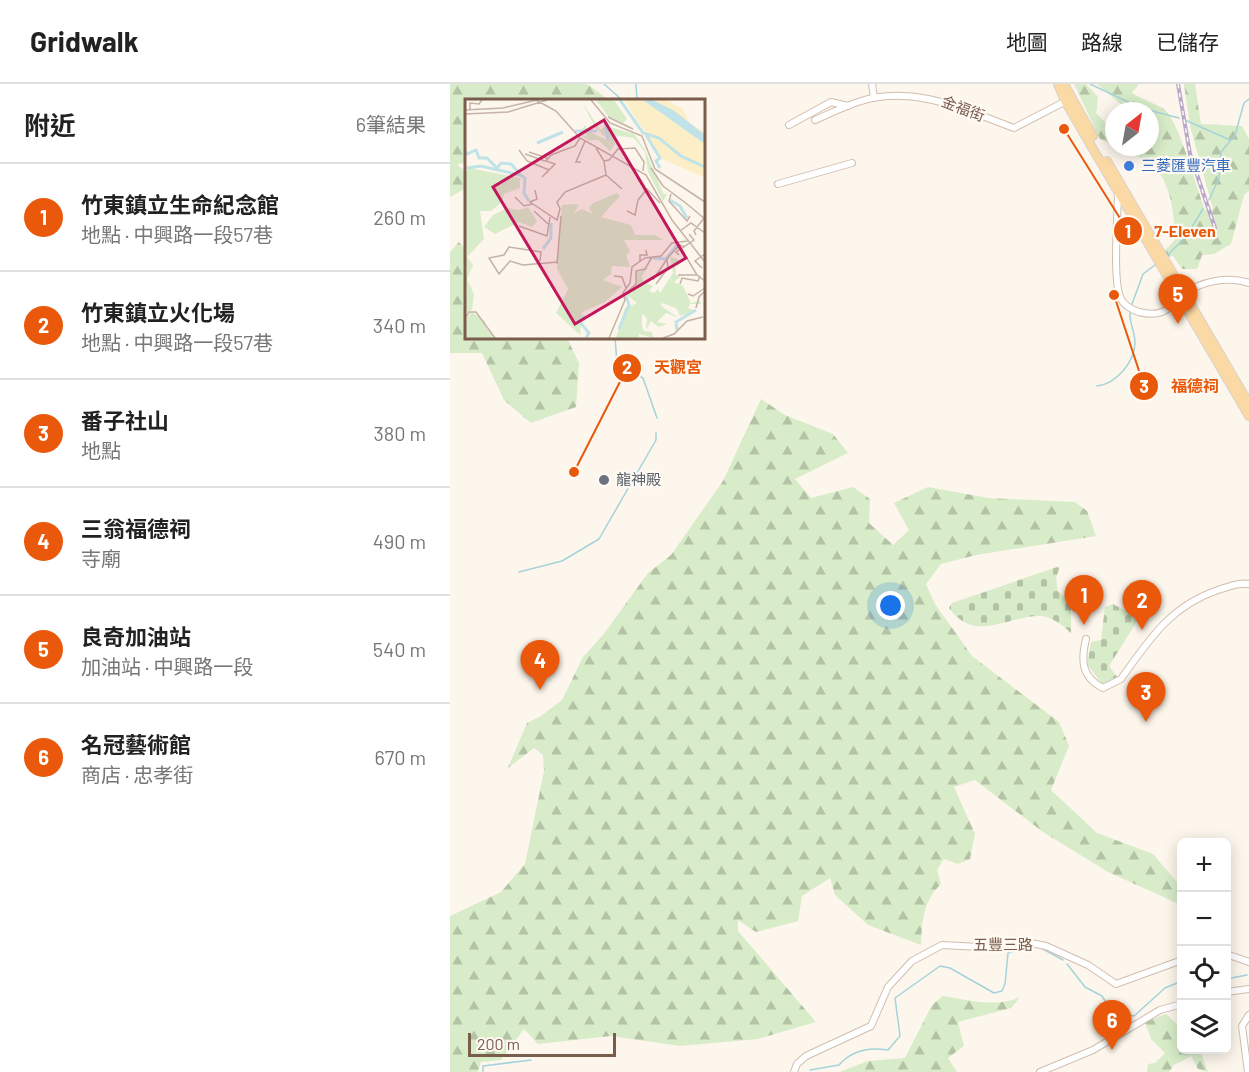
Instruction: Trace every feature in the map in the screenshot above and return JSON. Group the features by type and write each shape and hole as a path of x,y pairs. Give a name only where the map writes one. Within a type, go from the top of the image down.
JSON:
{"main road":[{"path":"1058,84 1249,416"},
{"path":"1064,84 1068,99"},
{"path":"1181,296 1249,404"}],"street":[{"path":"872,84 874,98"},
{"name":"金福街","path":"815,120 874,98 911,94 938,98 1014,128 1068,99"},
{"name":"金福街","path":"789,125 831,102 849,106"},
{"path":"778,184 852,163"},
{"path":"1119,188 1117,278 1120,297 1129,308 1152,315 1168,309 1181,296 1222,280 1249,282"},
{"path":"1086,639 1081,660 1096,684 1103,688 1110,686 1121,679 1175,612 1207,594 1242,583 1249,584"},
{"name":"五豐三路","path":"794,1072 797,1064 806,1056 871,1026 884,992 894,980 912,961 942,945 999,948 1030,943 1046,946 1088,965 1116,984 1142,972 1177,962"},
{"path":"1231,955 1249,962"},
{"path":"1231,991 1249,989"},
{"path":"1040,1072 1093,1050 1160,1010 1177,1005"},
{"path":"1248,1072 1242,1026 1249,1015"}],"green space":[{"path":"450,84 587,84 608,99 465,99 465,162 457,165 465,170 465,189 450,197"},
{"path":"1074,84 1086,84 1098,97 1096,113 1105,122 1105,141 1100,139"},
{"path":"1097,84 1139,84 1132,93 1151,102 1118,102"},
{"path":"1184,84 1195,84 1201,124 1242,126 1249,139 1249,191 1244,195 1231,244 1214,254 1202,255 1197,269 1182,269 1173,256 1166,257 1163,252 1174,241 1174,220 1170,197 1155,167 1136,156 1159,156 1159,106 1170,117 1182,141 1205,210 1213,209 1190,126"},
{"path":"459,242 465,249 465,339 567,339 579,363 576,407 531,423 504,400 482,353 450,353 450,252"},
{"path":"761,399 785,415 833,434 848,453 795,479 811,498 853,487 870,499 869,523 893,545 909,530 894,503 928,487 988,498 1075,502 1087,511 1096,536 976,555 941,564 926,584 935,604 972,656 1059,722 1069,746 1051,790 1097,833 1153,854 1177,882 1177,903 1108,872 1043,832 975,780 954,787 975,834 970,859 958,864 944,859 937,870 941,884 927,904 921,945 868,925 835,895 830,878 802,896 798,921 756,932 738,920 738,931 816,1022 758,1039 680,1046 611,1036 538,1044 524,1029 501,1060 481,1062 478,1072 450,1072 450,916 501,892 525,864 544,771 543,755 534,748 508,768 527,723 541,716 562,700 583,657 603,635 648,573 671,555 723,481"},
{"path":"1060,566 1056,578 1058,591 1071,603 1071,633 1065,627 1043,616 1027,617 992,626 970,624 959,619 949,608 952,603"},
{"path":"1113,604 1139,618 1109,666 1118,678 1110,683 1102,684 1087,664 1091,642 1101,640 1105,607"},
{"path":"943,996 992,1003 1020,997 1011,1008 958,1022 964,1046 948,1058 957,1072 839,1072 868,1061 905,1058 932,1005"},
{"path":"1166,1014 1177,1024 1177,1054 1201,1054 1208,1072 1198,1069 1191,1056 1174,1065 1169,1072 1147,1072 1148,1064 1155,1063 1165,1053 1151,1039 1145,1022"}],"waterway":[{"path":"604,84 621,99"},
{"path":"636,84 637,99"},
{"path":"1090,84 1141,108 1179,118"},
{"path":"1209,200 1219,178 1221,152 1235,135 1244,103 1249,99"},
{"path":"1185,120 1230,140"},
{"path":"1168,255 1187,235 1203,209"},
{"path":"1132,304 1143,274 1155,265"},
{"path":"1097,386 1111,381 1123,371 1132,357 1135,342 1130,313"},
{"path":"615,339 617,363 643,378 657,418"},
{"path":"519,572 562,561 599,539 656,440 656,433"},
{"path":"810,1070 839,1065 849,1056 861,1051 888,1050 900,1036 895,998 940,966 950,968 994,993 1002,991 1005,984 1008,953 1026,947"},
{"path":"1041,948 1063,960"},
{"path":"1067,964 1085,987 1102,996 1112,1012 1134,1016 1165,988 1177,983"},
{"path":"1231,978 1247,975"},
{"path":"483,1072 483,1066 531,1060"}],"railway":[{"path":"1178,84 1190,154 1215,228"}],"place":[{"name":"7-Eleven","path":"1064,129"},
{"name":"三菱匯豐汽車","path":"1129,166"},
{"name":"福德祠","path":"1114,295"},
{"name":"良奇加油站","path":"1178,324"},
{"name":"天觀宮","path":"574,472"},
{"name":"龍神殿","path":"604,480"},
{"name":"竹東鎮立生命紀念館","path":"1084,625"},
{"name":"竹東鎮立火化場","path":"1142,630"},
{"name":"三翁福德祠","path":"540,690"},
{"name":"番子社山","path":"1146,722"},
{"name":"名冠藝術館","path":"1112,1050"}]}
